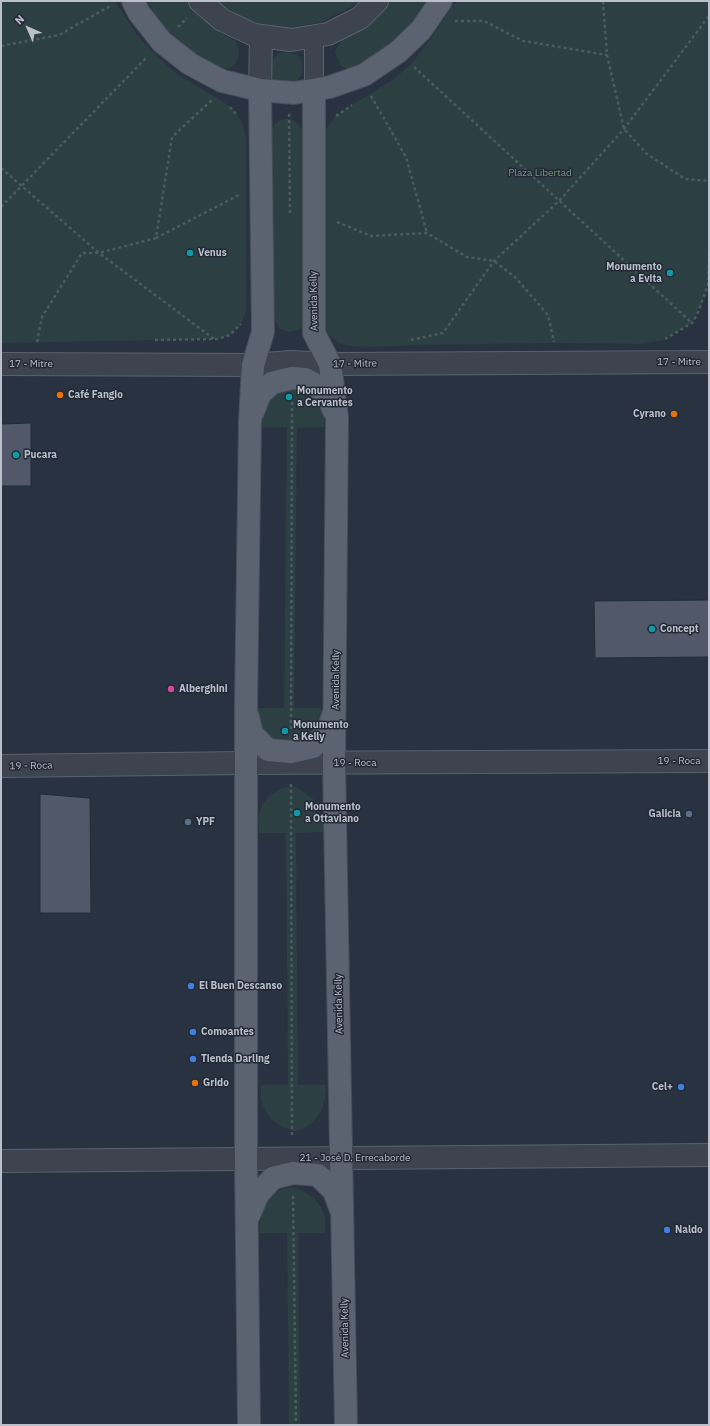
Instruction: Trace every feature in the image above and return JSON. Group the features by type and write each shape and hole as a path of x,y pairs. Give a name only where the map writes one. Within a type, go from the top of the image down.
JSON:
{"main road":[{"path":"124,2 139,13 162,42 190,64 222,81 260,90 288,92 330,87 364,75 398,52 421,30 441,1"},
{"path":"250,1425 246,1159 246,706 250,421 253,365 263,332 260,90"},
{"name":"Avenida Kelly","path":"314,90 314,333 330,364 338,417 334,763 346,1425"},
{"path":"250,421 260,394 272,383 292,378 305,379 316,385 328,397 338,417"},
{"path":"246,706 252,734 268,750 291,758 314,747 328,731 335,707"},
{"path":"247,1218 258,1194 273,1178 293,1166 318,1175 334,1191 343,1217"}],"street":[{"path":"202,2 222,20 254,35 291,40 328,34 360,18 377,1"},
{"path":"260,90 261,36"},
{"name":"Avenida Kelly","path":"314,36 314,90"},
{"name":"17 - Mitre","path":"1,364 253,365 291,362 330,364 709,362"},
{"name":"19 - Roca","path":"1,766 246,763 291,758 334,763 709,761"},
{"name":"21 - José D. Errecaborde","path":"1,1161 246,1159 293,1166 342,1158 709,1155"}],"path":[{"path":"603,1 606,55 624,130 647,154 685,179 709,181"},
{"path":"1,46 59,35 124,2"},
{"path":"1,207 202,2"},
{"path":"406,341 444,333 494,262 559,201 624,130 709,16"},
{"path":"449,22 484,21 523,41 606,55"},
{"path":"398,52 692,323"},
{"path":"288,92 290,219"},
{"path":"365,97 370,94 406,157 427,233"},
{"path":"156,238 172,137 215,97"},
{"path":"333,120 336,115 354,103"},
{"path":"226,104 232,108 239,118"},
{"path":"1,168 99,253 215,339"},
{"path":"37,342 42,317 82,253 99,253 156,238 239,194"},
{"path":"336,222 371,236 427,233 467,257 494,262 515,277 548,315 554,343 546,343"},
{"path":"663,340 692,323 702,303 708,284 709,254"},
{"path":"154,340 215,339 230,336 241,324 244,318"},
{"path":"30,342 43,342"},
{"path":"292,378 291,758 296,1425"}],"green space":[{"path":"1,1 115,1 137,35 156,55 177,74 232,108 242,122 246,137 246,312 241,324 230,335 218,339 1,343"},
{"path":"146,1 187,1 215,30 235,41 239,52 236,63 232,67 221,70 189,51 161,23"},
{"path":"215,1 359,1 355,5 322,22 288,28 250,22"},
{"path":"388,1 428,1 417,18 390,48 352,70 342,67 336,57 335,51 341,41 362,28"},
{"name":"Plaza Libertad","path":"458,1 709,1 708,285 702,303 692,323 663,340 641,344 554,343 375,347 349,346 338,343 326,331 321,319 322,144 326,129 336,115 391,81 411,64 432,37 450,9"},
{"path":"285,52 296,54 302,63 302,74 296,83 275,82 269,73 271,61 279,53"},
{"path":"291,119 296,122 303,130 304,136 304,325 300,329 290,332 280,329 274,319 271,129 280,120"},
{"path":"292,381 314,393 325,413 324,427 297,428 294,708 321,708 322,721 317,735 278,751 258,723 257,708 284,708 287,427 260,428 263,400"},
{"path":"291,786 301,790 313,799 324,818 323,832 296,833 298,1085 326,1085 325,1098 321,1112 314,1121 304,1129 294,1131 282,1127 271,1119 265,1111 261,1100 261,1085 288,1085 286,833 259,833 258,819 262,805 269,796 280,789"},
{"path":"292,1187 303,1191 315,1199 321,1207 325,1218 325,1233 298,1233 300,1425 289,1425 287,1233 260,1233 260,1220 264,1206 270,1196 282,1189"}],"building":[{"name":"Pucara","path":"31,423 31,486 1,486 1,424"},
{"name":"Concept","path":"709,600 709,657 595,658 594,601"},
{"path":"40,794 90,798 91,913 40,913"}],"place":[{"name":"Venus","path":"190,253"},
{"name":"Monumento a Evita","path":"670,273"},
{"name":"Café Fangio","path":"60,395"},
{"name":"Monumento a Cervantes","path":"289,397"},
{"name":"Cyrano","path":"674,414"},
{"name":"Pucara","path":"16,455"},
{"name":"Concept","path":"652,629"},
{"name":"Alberghini","path":"171,689"},
{"name":"Monumento a Kelly","path":"285,731"},
{"name":"Monumento a Ottaviano","path":"297,813"},
{"name":"Galicia","path":"689,814"},
{"name":"YPF","path":"188,822"},
{"name":"El Buen Descanso","path":"191,986"},
{"name":"Comoantes","path":"193,1032"},
{"name":"Tienda Darling","path":"193,1059"},
{"name":"Grido","path":"195,1083"},
{"name":"Cel+","path":"681,1087"},
{"name":"Naldo","path":"667,1230"}]}
